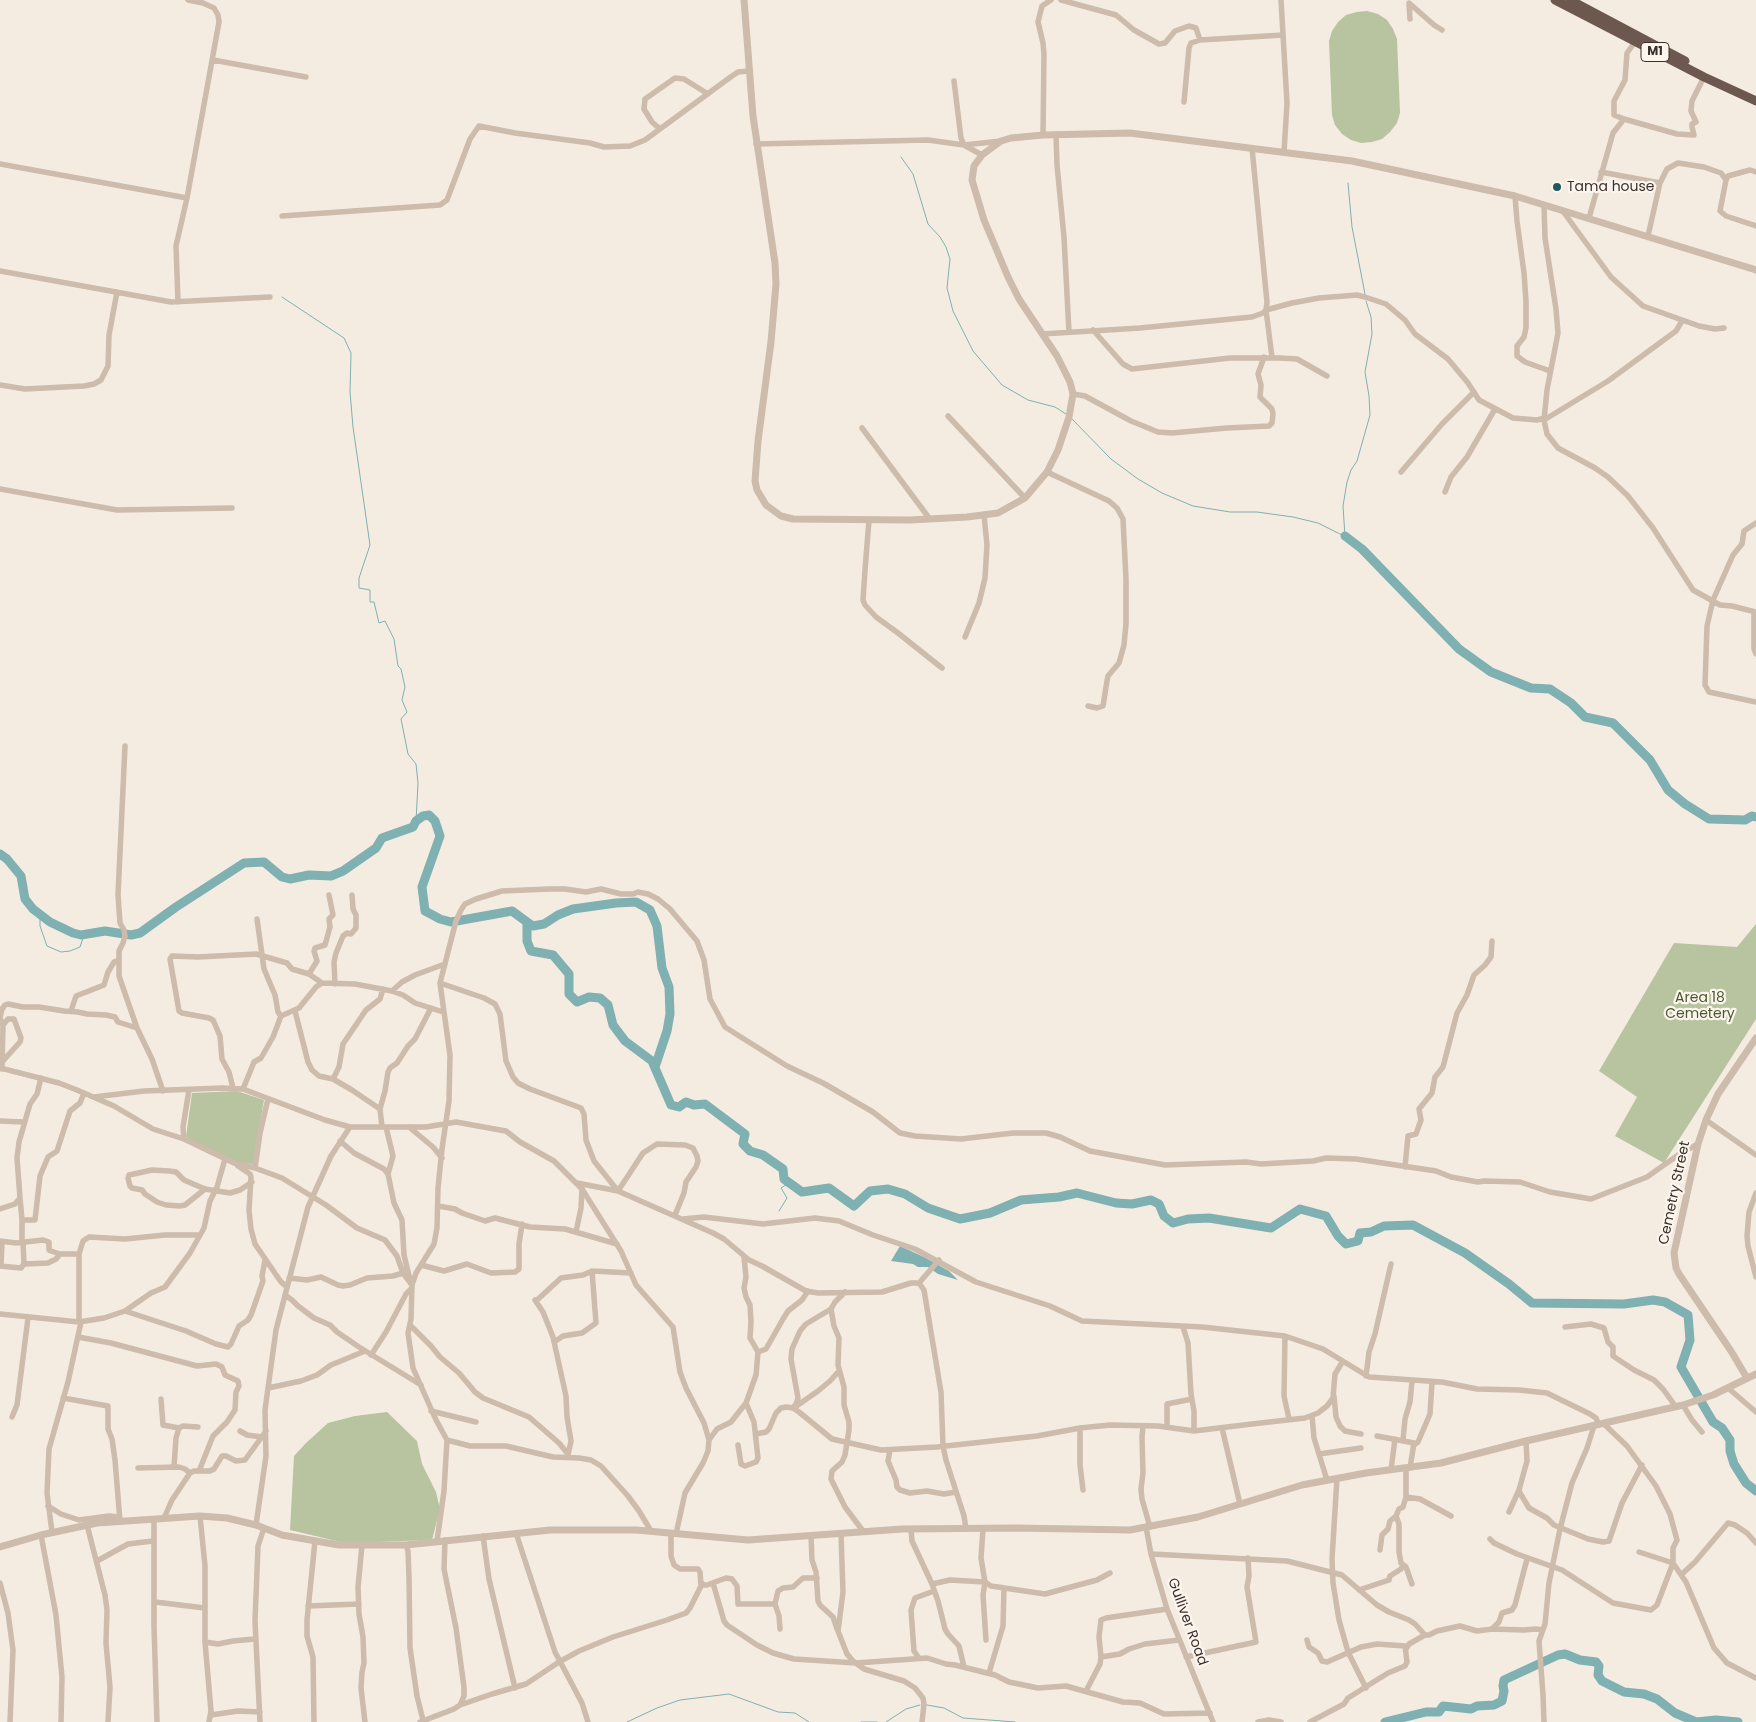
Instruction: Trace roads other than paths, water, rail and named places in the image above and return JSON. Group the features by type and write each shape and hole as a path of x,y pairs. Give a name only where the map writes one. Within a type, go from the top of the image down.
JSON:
{"highway":[{"name":"M1","path":"1555,0 1704,77 1756,101"},
{"name":"M1","path":"1570,0 1701,69 1756,95"}],"street":[{"path":"178,302 176,246 219,30 218,15 214,8 188,0"},
{"path":"744,0 748,71 756,144 774,256 776,284 772,342 755,471 756,490 766,505 781,516 793,519 869,520 998,513 1025,498 1047,472 1064,435 1071,411 1073,394 1066,373 1019,299 1008,277 977,200 972,176 974,166 982,155 1001,141"},
{"path":"1043,135 1044,54 1038,22 1042,6 1051,0"},
{"path":"1062,0 1116,15 1134,30 1159,44 1165,42 1175,32 1189,26 1196,28 1200,40"},
{"path":"1281,0 1287,103 1284,152"},
{"path":"1410,19 1409,3 1442,30"},
{"path":"1184,102 1191,43 1200,40 1283,35"},
{"path":"1635,42 1627,53 1625,80 1614,101 1614,114 1624,120 1677,134 1694,135 1692,127 1696,122 1691,111 1692,101 1704,77"},
{"path":"213,60 306,77"},
{"path":"282,216 440,205 447,200 470,139 479,126 615,148 635,145 645,140 738,72 748,71"},
{"path":"660,129 652,122 644,109 645,99 675,78 684,79 708,94"},
{"path":"954,81 960,133 964,145 982,155"},
{"path":"1589,218 1613,133 1624,120"},
{"path":"756,144 928,140 964,145 1018,137 1056,134 1130,133 1284,152 1352,161 1515,196 1756,270"},
{"path":"1056,134 1070,332"},
{"path":"1252,148 1272,357"},
{"path":"1648,236 1660,183 1667,169 1678,163 1691,164 1721,173 1726,180"},
{"path":"0,164 187,198"},
{"path":"1756,172 1750,170 1728,176 1719,207 1720,211 1726,216 1756,226"},
{"path":"1601,172 1660,183"},
{"path":"1515,196 1516,221 1526,301 1526,328 1524,337 1517,346 1517,356 1525,362 1550,371"},
{"path":"1544,205 1545,238 1558,333 1550,371 1545,419 1546,434 1558,448 1595,468 1618,486 1653,528 1693,590 1720,605 1755,612 1754,649 1756,654"},
{"path":"1562,210 1611,277 1643,306 1682,321 1715,329 1724,328"},
{"path":"0,271 178,302 270,298"},
{"path":"0,385 24,389 84,386 101,380 108,366 109,335 117,292"},
{"path":"1042,334 1140,328 1252,317 1260,315 1266,310 1292,303 1328,297 1357,295 1386,304 1405,320 1416,334 1448,359 1479,400 1513,418 1537,420 1545,419 1608,381 1669,337 1676,331 1682,321"},
{"path":"1093,330 1123,364 1132,369 1230,358 1272,357 1297,359 1327,376"},
{"path":"1073,394 1085,396 1131,422 1158,432 1172,433 1269,426 1272,423 1272,409 1260,397 1259,368 1264,358"},
{"path":"1401,472 1442,424 1474,392"},
{"path":"1445,492 1451,477 1467,457 1495,409"},
{"path":"948,416 1025,498"},
{"path":"862,428 929,518"},
{"path":"1047,472 1109,501 1117,508 1123,519 1126,588 1124,645 1119,663 1108,676 1103,706 1097,708 1088,706"},
{"path":"0,489 117,510 232,508"},
{"path":"965,637 979,603 985,578 987,545 984,515"},
{"path":"869,520 865,570 865,605 876,617 898,632 942,668"},
{"path":"1756,523 1744,531 1742,544 1733,555 1713,600 1708,626 1706,689 1718,695 1756,702"},
{"path":"125,746 118,886 120,923 124,930 123,943 120,947 120,982 124,987 137,1028 152,1059 163,1091"},
{"path":"460,1705 464,1696 464,1688 441,1541 447,1440 432,1411 410,1358 408,1333 413,1278 434,1244 437,1228 445,1124 449,1101 450,1054 440,983 456,921 464,904 502,891 521,889 565,889 586,892 601,889 621,894 638,892 658,899 670,909 697,942 704,960 710,999 725,1027 779,1062 823,1083 873,1112 900,1132 924,1138 961,1139 1013,1133 1046,1133 1060,1137 1090,1151 1165,1165 1246,1162 1261,1164 1326,1158 1356,1159 1436,1171 1451,1177 1478,1182 1520,1182 1550,1192 1591,1199 1647,1177 1681,1153 1698,1144"},
{"path":"309,974 316,961 315,948 325,945 330,927 328,919 333,915 329,895"},
{"path":"335,984 334,962 336,953 345,934 351,934 356,928 356,915 352,908 352,896"},
{"path":"257,919 264,969 275,995 278,1012 281,1016"},
{"path":"1405,1167 1408,1136 1416,1134 1421,1120 1418,1109 1432,1092 1436,1077 1443,1067 1456,1013 1474,975 1485,965 1491,956 1492,941"},
{"path":"232,1088 229,1072 222,1060 220,1036 213,1020 179,1011 170,957 250,954 263,956 283,961 290,965 292,969 309,974 322,984"},
{"path":"71,1011 76,996 104,985 108,972 114,962 119,960"},
{"path":"392,991 414,975 445,964"},
{"path":"440,983 484,998 495,1004 500,1014 506,1061 513,1077 518,1083 530,1089 581,1108 584,1114 586,1140 594,1161 618,1192"},
{"path":"243,1089 254,1062 261,1058 273,1037 281,1016 295,1011 316,987 322,984 355,984 392,991 403,995 415,1003 444,1012"},
{"path":"333,1080 343,1044 366,1010 380,999 383,989"},
{"path":"1,1066 3,1025 0,1018 2,1003 23,1007 106,1015 115,1018 118,1022 137,1028"},
{"path":"412,1287 404,1255 402,1220 394,1203 388,1174 392,1156 380,1109 388,1072 415,1039 432,1008"},
{"path":"295,1011 308,1062 312,1070 318,1076 333,1080 380,1109"},
{"path":"1,1066 20,1042 21,1038 14,1019 8,1019 3,1025"},
{"name":"Cemetry Street","path":"1748,1378 1679,1274 1675,1261 1675,1245 1698,1144 1706,1120 1718,1094 1756,1038"},
{"path":"1,1066 94,1097 114,1106 153,1129 184,1139 234,1163 250,1174 252,1182 249,1210 255,1244 281,1282 286,1286"},
{"path":"24,1264 18,1158 24,1122 30,1104 37,1094 41,1078"},
{"path":"94,1097 124,1093 232,1088 255,1092 325,1120 350,1127 426,1127 456,1122 506,1132 520,1142 548,1156 582,1189 617,1244 627,1262 636,1285 673,1327 680,1372 704,1423 709,1440 708,1451 703,1463 685,1493 673,1533 671,1556 674,1565 680,1569 698,1569 700,1572 702,1583 690,1608 686,1613 613,1637 559,1662 531,1681 515,1688 460,1705 421,1721 410,1648 408,1551 406,1545"},
{"path":"184,1139 189,1090"},
{"path":"22,1220 36,1220 38,1188 42,1170 48,1156 56,1151 70,1111 80,1103 84,1093"},
{"path":"255,1168 268,1098"},
{"path":"1706,1120 1756,1155"},
{"path":"0,1121 24,1122"},
{"path":"260,1722 254,1639 258,1546 266,1456 264,1434 273,1344 303,1222 331,1156 350,1127"},
{"path":"409,1127 433,1147 442,1158"},
{"path":"340,1141 354,1153 384,1169 388,1174"},
{"path":"618,1192 643,1153 657,1144 685,1145 693,1148 698,1161 686,1182 684,1193 675,1215"},
{"path":"0,1314 80,1322 104,1318 125,1311 151,1293 165,1287 190,1252 205,1223 225,1159"},
{"path":"234,1163 282,1178 357,1228 386,1240 397,1256 403,1273 412,1287"},
{"path":"205,1189 185,1205 166,1205 145,1194 142,1190 132,1188 128,1178 129,1175 152,1170 169,1170 178,1173 184,1180 205,1189 215,1192 235,1193 252,1182"},
{"path":"576,1183 618,1192 675,1215 724,1239 744,1257 808,1291 818,1293 882,1292 911,1283 919,1283 939,1260"},
{"path":"576,1232 581,1208 582,1189"},
{"path":"1756,1193 1750,1205 1747,1226 1748,1246 1756,1277"},
{"path":"0,1209 15,1204 20,1198"},
{"path":"438,1206 455,1209 484,1221 495,1218 530,1226 558,1228 617,1244"},
{"path":"683,1219 704,1217 763,1224 815,1218 839,1220 874,1235 904,1244 939,1260 976,1282 1050,1306 1082,1320 1254,1332 1285,1336 1314,1345 1372,1378 1432,1382 1477,1389 1547,1393 1590,1414 1596,1418 1599,1425 1627,1446 1656,1486 1673,1523 1677,1540 1673,1548 1673,1563 1657,1605 1651,1610 1613,1603 1567,1573 1553,1566 1527,1559 1494,1543 1490,1539"},
{"path":"421,1265 444,1271 467,1264 491,1273 515,1272 519,1269 519,1244 522,1224"},
{"path":"52,1532 46,1478 49,1449 78,1337 80,1322 79,1254 83,1241 89,1237 124,1239 165,1235 199,1235"},
{"path":"60,1254 56,1259 48,1263 24,1264 21,1268 0,1266 1,1242 47,1241 49,1250 60,1254 79,1254"},
{"path":"709,1440 717,1429 731,1422 746,1404 756,1375 758,1352 750,1338 750,1305 744,1288 746,1277 744,1257"},
{"path":"125,1311 228,1347 239,1326 248,1320 251,1315 263,1281 262,1274 265,1260"},
{"path":"1366,1376 1369,1352 1391,1264"},
{"path":"568,1456 570,1433 566,1396 554,1342 543,1312 536,1300 560,1279 583,1275 592,1271 631,1273"},
{"path":"554,1342 563,1336 582,1333 596,1323 592,1271"},
{"path":"289,1278 307,1280 321,1277 343,1286 367,1278 393,1276 403,1273"},
{"path":"919,1283 924,1290 941,1392 943,1446 964,1516 966,1529"},
{"path":"268,1388 302,1381 317,1375 332,1365 368,1353 386,1332 406,1294 412,1287"},
{"path":"758,1352 766,1349 788,1311 802,1300 808,1291"},
{"path":"792,1408 798,1398 791,1359 792,1349 800,1331 806,1324 831,1310 835,1302 845,1292"},
{"path":"284,1295 314,1318 330,1325 368,1353 421,1385"},
{"path":"831,1310 834,1326 839,1338 839,1371 844,1387 844,1405 849,1422 845,1455 842,1462 832,1470 831,1479 845,1507 864,1531"},
{"path":"12,1417 17,1405 28,1318"},
{"path":"1564,1328 1591,1324 1604,1328 1608,1342 1613,1347 1613,1356 1654,1380 1702,1432"},
{"path":"410,1325 432,1346 440,1357 459,1373 475,1392 501,1406 529,1417 559,1443 568,1456"},
{"path":"1182,1327 1188,1343 1194,1431"},
{"path":"1285,1336 1284,1396 1289,1419"},
{"path":"78,1337 111,1343 197,1366 216,1364 222,1367 225,1375 238,1381 239,1386 236,1392 235,1410 228,1422 213,1436 199,1471"},
{"path":"1343,1361 1335,1374 1336,1417 1340,1426 1345,1431 1361,1434"},
{"path":"756,1434 766,1432 780,1408 792,1408 800,1404 830,1381 839,1371"},
{"path":"0,1547 52,1532 119,1519 200,1516 227,1518 260,1526 282,1535 340,1545 406,1545 483,1536 580,1529 651,1531 748,1540 910,1529 1120,1531 1198,1517 1285,1489 1336,1478 1441,1463 1526,1441 1680,1406 1713,1395 1756,1374"},
{"path":"1404,1440 1405,1419 1410,1402 1412,1380"},
{"path":"1380,1550 1382,1535 1388,1529 1390,1521 1396,1516 1399,1509 1403,1507 1406,1497 1408,1468 1414,1445 1418,1442 1430,1414 1432,1382"},
{"path":"1728,1388 1756,1412"},
{"path":"792,1408 832,1440 875,1449 890,1450 1037,1436 1080,1428 1116,1425 1167,1427 1194,1431 1222,1428 1312,1416 1327,1406 1334,1394"},
{"path":"63,1398 108,1406 108,1429 112,1439 118,1484 119,1519"},
{"path":"161,1399 163,1425 179,1428 183,1426 198,1427"},
{"path":"1167,1427 1167,1404 1192,1399"},
{"path":"738,1444 741,1464 745,1466 756,1462 758,1458 754,1422 746,1404"},
{"path":"432,1411 476,1422"},
{"path":"1312,1416 1314,1438 1327,1480"},
{"path":"1544,1722 1539,1641 1545,1624 1560,1529 1575,1477 1599,1425"},
{"name":"Gulliver Road","path":"1143,1426 1141,1489 1151,1554 1167,1609 1213,1722"},
{"path":"174,1467 176,1438 179,1428"},
{"path":"1080,1428 1080,1465 1083,1490"},
{"path":"1222,1428 1240,1504"},
{"path":"240,1431 247,1436 264,1434"},
{"path":"164,1518 172,1500 190,1473 214,1469 222,1456 236,1461 245,1460 264,1434"},
{"path":"1377,1436 1404,1440 1412,1442 1414,1445"},
{"path":"1391,1470 1396,1439"},
{"path":"447,1440 470,1446 506,1446 545,1456 568,1456 586,1459 601,1466 639,1511 651,1531"},
{"path":"1509,1512 1519,1490 1527,1461 1526,1441"},
{"path":"1319,1454 1361,1448"},
{"path":"890,1450 888,1461 897,1487 900,1490 910,1493 927,1491 944,1494 956,1492"},
{"path":"1519,1490 1529,1508 1560,1529 1588,1539 1603,1542 1609,1541 1625,1496 1642,1465"},
{"path":"138,1468 174,1467 185,1469 190,1473"},
{"path":"1336,1478 1332,1537 1332,1574 1339,1620 1348,1652 1366,1688"},
{"path":"1406,1497 1420,1500 1451,1516"},
{"path":"48,1506 61,1514 79,1520 109,1516 119,1519"},
{"path":"200,1516 204,1566 205,1642 211,1714 208,1722"},
{"path":"1396,1516 1399,1524 1399,1552 1412,1584"},
{"path":"154,1519 157,1722"},
{"path":"1681,1574 1695,1562 1728,1523 1735,1525 1756,1543"},
{"path":"87,1525 107,1610 106,1643 110,1686 108,1722"},
{"path":"910,1529 912,1541 933,1588 945,1629 959,1646 964,1667"},
{"path":"983,1529 982,1558 985,1582 983,1595 986,1640"},
{"path":"516,1533 559,1662 582,1703 588,1722"},
{"path":"838,1632 844,1592 842,1534"},
{"path":"41,1535 56,1615 62,1677 60,1722"},
{"path":"483,1536 489,1579 515,1688"},
{"path":"811,1536 812,1560 816,1572 816,1588 819,1603 832,1616 847,1654 856,1663 873,1673 904,1682 915,1688 923,1698 922,1722"},
{"path":"96,1561 128,1544 153,1541"},
{"path":"314,1722 313,1656 307,1636 308,1606 315,1541"},
{"path":"362,1545 358,1587 363,1637 364,1663 361,1688 365,1722"},
{"path":"1639,1552 1673,1563 1686,1582 1714,1648 1727,1663 1756,1678"},
{"path":"1151,1554 1294,1562 1345,1577 1381,1608 1415,1624 1425,1635"},
{"path":"1186,1657 1256,1642 1247,1587 1249,1576 1248,1558"},
{"path":"1492,1629 1499,1622 1502,1614 1512,1610 1515,1605 1527,1559"},
{"path":"1359,1590 1389,1580 1390,1576 1401,1569 1403,1565"},
{"path":"919,1658 914,1651 911,1610 915,1598 950,1580 985,1582 991,1586 1045,1594 1097,1580 1110,1573"},
{"path":"702,1583 705,1585 726,1578 732,1579 737,1586 737,1603 739,1605 775,1604"},
{"path":"780,1629 779,1616 775,1604 776,1595 780,1589 794,1588 803,1578 816,1578"},
{"path":"713,1583 725,1623 757,1646 794,1659 856,1663 919,1658 933,1659 946,1664 989,1673 1009,1682 1038,1688 1066,1686 1123,1702 1140,1703 1167,1715 1210,1713"},
{"path":"0,1584 8,1613 12,1650 10,1722"},
{"path":"989,1673 1003,1626 1004,1588"},
{"path":"155,1602 205,1608"},
{"path":"308,1606 359,1604"},
{"path":"1086,1691 1097,1670 1101,1657 1099,1637 1100,1622 1103,1618 1167,1609"},
{"path":"1310,1722 1344,1704 1348,1698 1388,1673 1405,1666 1407,1662 1406,1649 1409,1644 1425,1635 1453,1627 1469,1628 1477,1631 1492,1629 1543,1630"},
{"path":"205,1642 218,1644 254,1639"},
{"path":"1101,1657 1120,1654 1145,1644 1179,1640"},
{"path":"1308,1640 1309,1647 1318,1653 1322,1661 1327,1662 1361,1647 1377,1644 1402,1645 1406,1649"},
{"path":"211,1714 238,1711 260,1712"},
{"path":"1258,1722 1269,1720 1281,1722"}],"water":[{"path":"900,1246 949,1271 958,1280 938,1274 928,1267 918,1267 913,1264 891,1261"}],"waterway":[{"path":"901,157 913,174 928,224 946,247 950,259 947,288 953,311 973,351 1002,385 1028,400 1055,407 1066,414"},
{"path":"1348,183 1352,227 1365,294"},
{"path":"282,297 344,338 351,353 350,392 353,427 370,545 359,578 359,588 370,590 370,602 374,602 379,623 385,621 394,639 398,666 401,669 405,687 402,700 407,712 401,719 408,754 416,764 418,783 416,821"},
{"path":"1345,536 1343,506 1347,482 1351,470 1357,461 1370,415 1365,372 1372,334 1371,317 1366,301"},
{"path":"1072,419 1111,459 1138,479 1162,493 1193,506 1230,512 1257,512 1293,517 1318,523 1344,536"},
{"path":"1345,536 1362,549 1459,649 1491,672 1531,688 1550,689 1571,703 1585,717 1613,723 1650,760 1668,790 1685,804 1709,819 1745,820 1752,816 1756,817"},
{"path":"0,854 7,859 21,876 25,899 33,909 50,922 81,935 105,931 131,935 140,933 244,863 264,862 282,877 290,879 309,875 331,876 343,871 376,848 382,838 413,827 416,821 423,816 429,815 435,821 440,836 422,887 425,911 440,919 451,922 512,911 527,922 527,941 531,951 553,955 569,974 569,994 577,1002 589,997 600,998 608,1005 613,1025 625,1041 652,1061 671,1105 679,1107 686,1102 694,1105 705,1104 745,1134 743,1144 750,1151 763,1155 783,1169 784,1179 802,1192 829,1188 854,1206 870,1191 888,1189 905,1194 928,1208 960,1219 990,1213 1021,1200 1059,1197 1077,1193 1116,1203 1132,1204 1151,1200 1159,1204 1164,1216 1173,1223 1188,1219 1209,1218 1271,1228 1300,1209 1326,1216 1338,1236 1346,1244 1358,1241 1360,1233 1371,1232 1384,1226 1413,1225 1465,1253 1532,1303 1624,1304 1653,1300 1665,1302 1688,1315 1690,1340 1681,1367 1713,1422 1722,1428 1730,1440 1730,1451 1734,1464 1746,1483 1756,1491"},
{"path":"527,922 533,926 544,924 558,915 573,909 616,903 636,902 650,910 657,926 662,968 669,987 670,1014 667,1031 655,1067"},
{"path":"40,914 40,926 47,946 61,952 80,947 83,938 115,932"},
{"path":"779,1211 787,1198 781,1188 789,1183"},
{"path":"1385,1722 1426,1712 1439,1712 1443,1706 1471,1709 1477,1706 1494,1705 1502,1701 1504,1680 1558,1655 1565,1654 1580,1660 1596,1662 1599,1666 1598,1675 1602,1681 1624,1692 1644,1694 1657,1699 1675,1713 1696,1722 1716,1720 1738,1722"},
{"path":"627,1722 680,1700 729,1694 778,1712 795,1713 809,1722"},
{"path":"886,1722 906,1709 920,1705"},
{"path":"927,1705 944,1708 963,1718 1015,1722"},
{"path":"861,1722 877,1722"}],"place":[{"name":"Tama house","path":"1557,187"}],"park label":[{"name":"Area 18 Cemetery","path":"1700,1006"}]}
